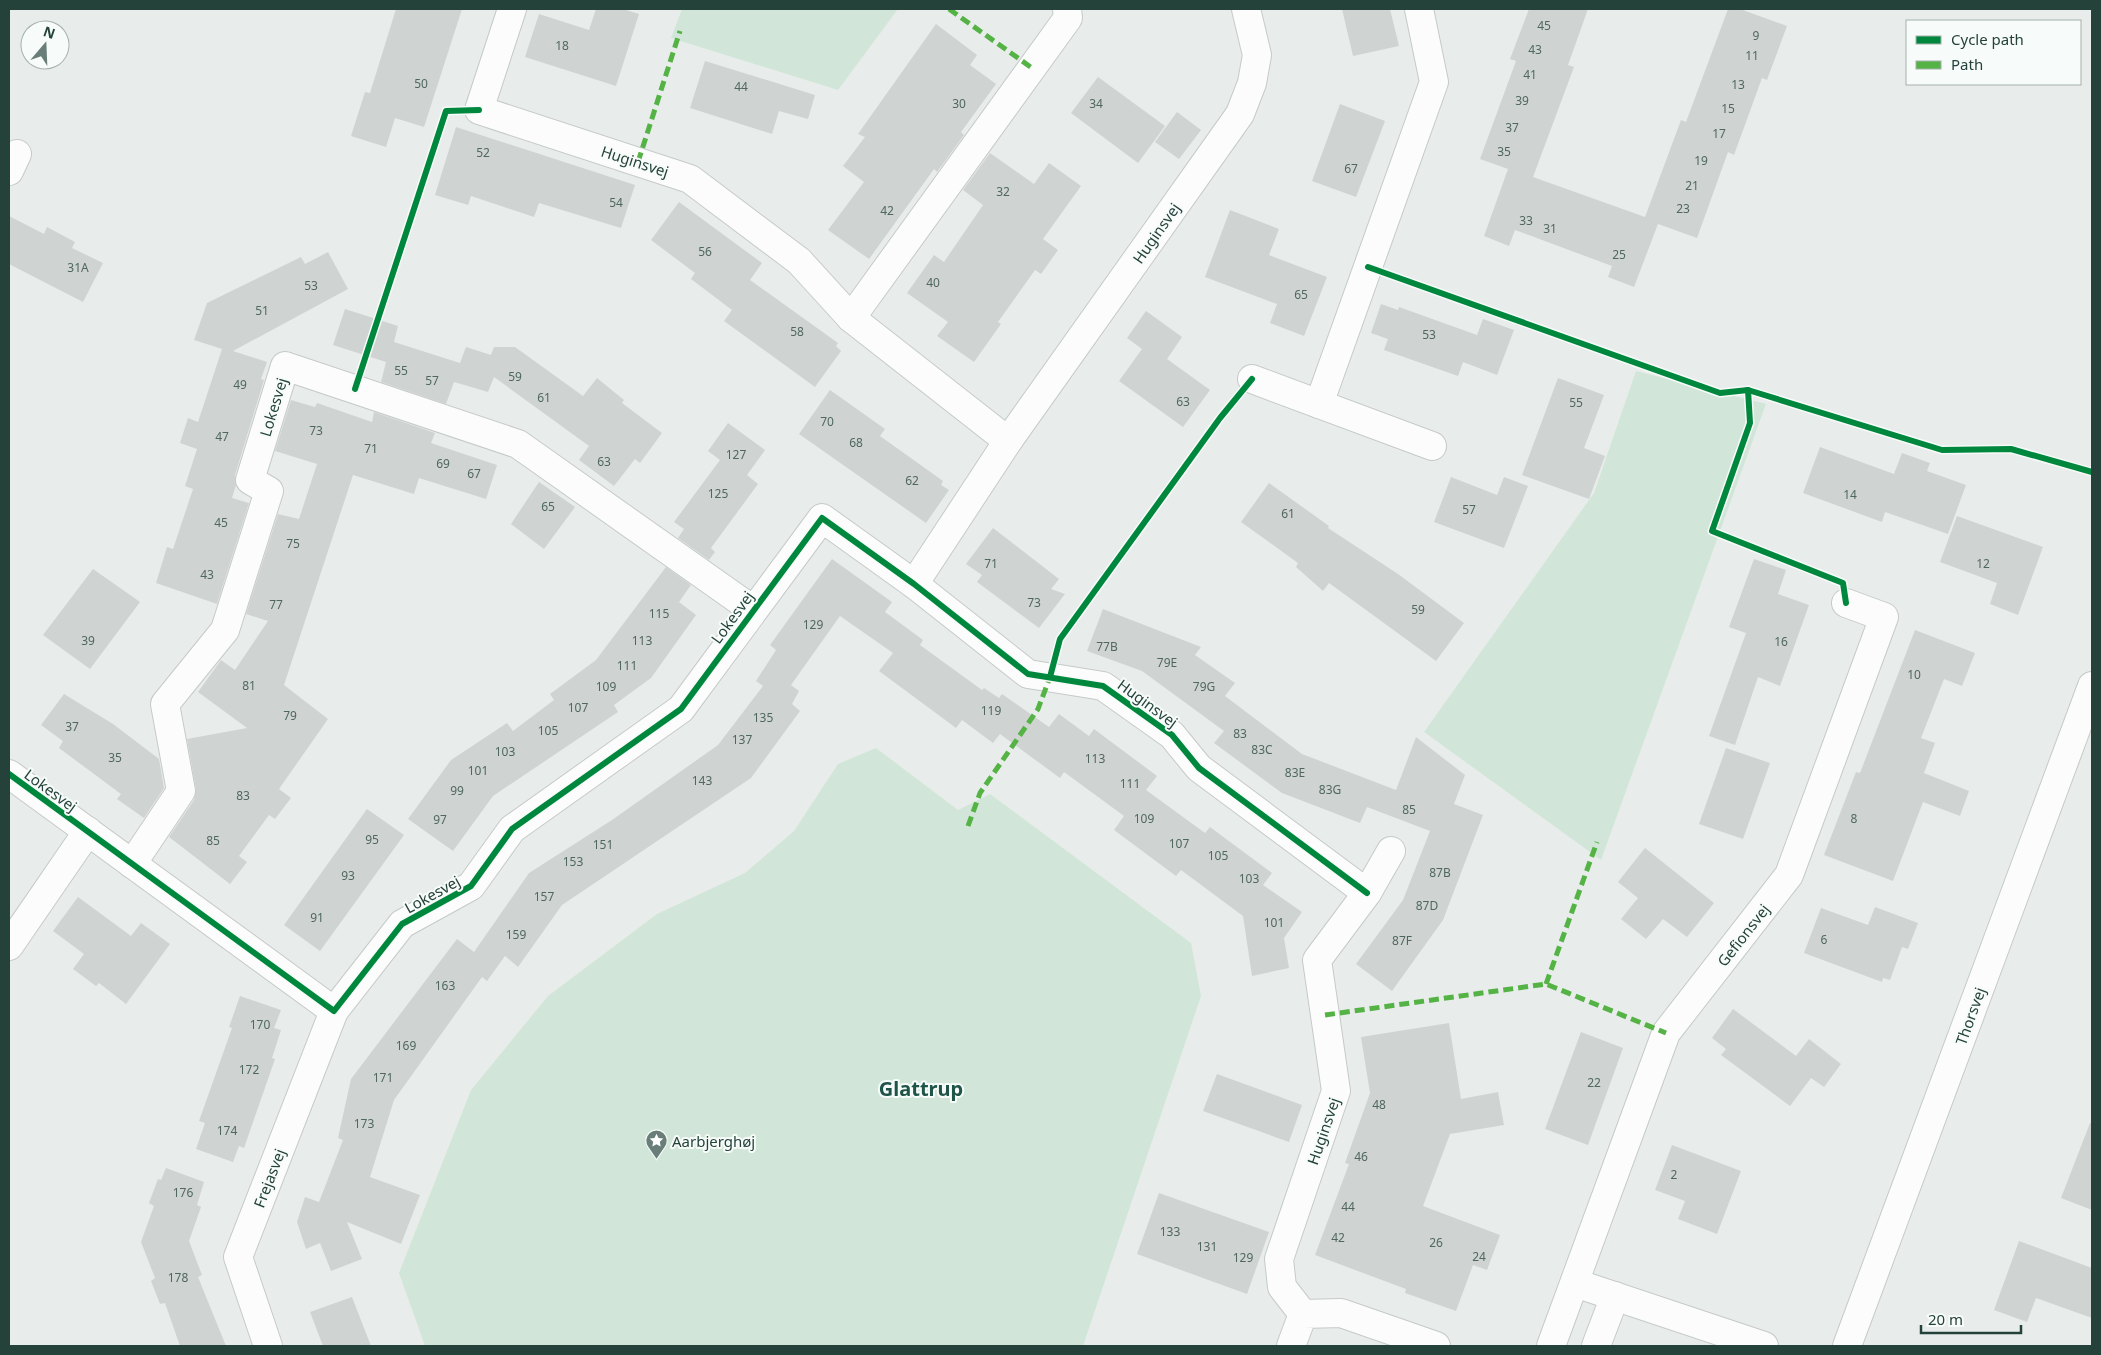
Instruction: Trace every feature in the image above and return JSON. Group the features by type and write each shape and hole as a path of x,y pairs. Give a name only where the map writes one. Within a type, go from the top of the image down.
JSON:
{"street":[{"name":"Huginsvej","path":"512,9 479,110 690,179 799,261 851,318 1008,440"},
{"path":"851,318 1068,18 1067,9"},
{"name":"Huginsvej","path":"914,584 1008,440 1240,114 1252,83 1257,55 1246,9"},
{"path":"1319,404 1434,82 1419,9"},
{"name":"Lokesvej","path":"132,864 181,791 165,704 225,630 269,491 250,480 285,366 518,444 752,610"},
{"path":"1252,379 1432,446"},
{"name":"Huginsvej","path":"822,518 914,584 1028,674 1104,686 1172,735 1199,768 1367,893"},
{"name":"Lokesvej","path":"9,774 334,1011 402,924 472,886 512,829 681,709 752,610 822,518"},
{"name":"Gefionsvej","path":"1551,1346 1666,1033 1789,875 1884,617 1846,604"},
{"name":"Thorsvej","path":"1847,1346 2092,686"},
{"path":"9,946 88,831"},
{"name":"Huginsvej","path":"1303,1314 1282,1287 1279,1259 1336,1091 1317,960 1367,893 1391,851"},
{"name":"Frejasvej","path":"268,1346 238,1257 334,1011"},
{"path":"1575,1283 1764,1346"},
{"path":"1596,1346 1615,1296"},
{"path":"1291,1346 1303,1314 1341,1313 1436,1346"}],"green space":[{"path":"682,9 898,9 838,90 671,38"},
{"path":"1636,371 1766,404 1601,860 1424,732 1594,493"},
{"path":"876,748 958,810 990,794 1191,943 1201,996 1083,1346 425,1346 399,1273 471,1090 548,996 657,914 745,873 794,831 838,764"}],"building":[{"path":"396,9 462,9 424,127 395,118 386,147 351,136 365,92 370,93"},
{"path":"596,9 623,9 639,14 616,86 525,57 539,14 589,30"},
{"path":"1342,9 1390,9 1399,46 1353,56"},
{"path":"1529,9 1588,9 1568,65 1574,67 1533,177 1645,217 1681,120 1686,122 1728,9 1740,9 1787,26 1767,80 1762,78 1734,155 1728,152 1697,238 1658,224 1634,287 1608,277 1612,266 1515,230 1509,246 1484,236 1508,169 1480,159 1516,61 1510,59"},
{"path":"936,24 977,55 970,65 996,84 961,132 964,135 937,172 934,169 869,259 828,230 864,182 843,166 865,137 858,134"},
{"path":"705,61 815,95 808,119 779,111 772,134 690,108"},
{"path":"1098,77 1165,126 1138,163 1071,113"},
{"path":"1340,104 1385,121 1356,197 1312,181"},
{"path":"1177,112 1201,130 1179,159 1155,142"},
{"path":"456,127 635,185 621,228 539,203 534,217 471,196 468,205 435,195"},
{"path":"990,153 1034,184 1049,163 1081,186 1043,239 1058,250 1041,274 1035,270 998,322 1001,324 974,362 937,336 948,322 907,293 934,255 944,262 983,205 963,190"},
{"path":"679,202 762,263 750,280 838,343 836,346 841,351 815,387 724,321 732,310 691,279 695,273 651,240"},
{"path":"1230,210 1279,229 1269,255 1327,277 1304,336 1270,323 1277,304 1205,277"},
{"path":"9,216 44,234 47,227 75,242 72,248 103,263 83,302 9,264"},
{"path":"328,252 348,289 233,351 267,362 261,379 264,380 235,475 236,485 232,498 249,503 217,604 156,583 167,547 173,549 193,489 185,486 197,449 180,443 188,418 198,422 222,349 194,340 207,303 301,257 305,264"},
{"path":"1381,304 1398,310 1399,307 1477,335 1483,319 1514,330 1497,375 1463,362 1458,376 1384,350 1388,339 1371,333"},
{"path":"345,309 398,326 394,342 460,363 466,347 491,355 494,347 515,347 583,396 597,378 624,400 622,403 662,433 640,463 635,459 614,486 579,460 589,446 494,377 488,392 454,382 446,404 381,382 386,362 333,345"},
{"path":"1146,311 1182,337 1167,359 1210,390 1183,427 1119,381 1142,349 1127,338"},
{"path":"1558,378 1604,395 1584,448 1605,456 1589,499 1522,475"},
{"path":"830,390 885,429 880,436 943,481 941,485 949,490 926,523 799,434"},
{"path":"291,400 315,407 317,403 372,422 374,412 435,433 431,443 497,465 486,499 419,478 414,494 353,475 284,685 328,719 279,789 291,798 275,819 269,815 239,856 247,862 230,884 169,837 194,800 196,789 187,739 247,728 198,692 221,660 235,670 268,621 246,614 278,514 299,519 317,464 275,451"},
{"path":"728,423 765,450 747,475 758,484 711,548 715,552 709,560 678,538 684,529 674,522 720,460 708,451"},
{"path":"1820,447 1894,474 1902,453 1930,463 1927,471 1966,485 1948,534 1885,512 1882,522 1803,493"},
{"path":"1451,477 1497,495 1504,477 1528,486 1504,548 1434,522"},
{"path":"539,482 575,507 544,549 511,524"},
{"path":"1269,483 1329,526 1328,528 1398,574 1464,623 1436,661 1329,583 1323,591 1296,567 1298,563 1241,522"},
{"path":"1957,516 2043,547 2018,615 1990,604 1997,583 1940,562"},
{"path":"993,528 1059,579 1051,589 1065,594 1039,628 977,582 982,575 966,564"},
{"path":"832,559 892,602 885,612 923,640 920,645 982,690 984,688 999,698 1002,694 1049,727 1059,714 1089,736 1094,729 1157,776 1146,790 1205,833 1210,827 1272,873 1263,885 1302,912 1284,938 1289,968 1252,976 1243,916 1181,870 1176,876 1114,830 1124,816 1064,772 1060,778 1000,734 993,743 962,720 956,728 879,671 893,653 840,616 791,685 799,691 792,704 800,711 751,778 562,905 518,967 505,956 487,981 482,977 394,1100 370,1177 420,1195 401,1244 347,1222 362,1259 331,1271 320,1243 306,1249 297,1222 305,1197 319,1202 343,1140 338,1138 351,1079 457,939 474,952 529,873 612,820 718,745 763,686 756,681 776,650 770,645"},
{"path":"1754,559 1786,570 1778,594 1809,605 1780,686 1758,677 1735,745 1709,736 1746,633 1729,627"},
{"path":"666,567 691,585 679,602 696,615 651,678 614,705 618,712 493,796 453,851 408,819 451,760 507,723 513,731 554,700 550,694 596,660"},
{"path":"93,569 140,602 90,669 43,635"},
{"path":"1103,609 1201,647 1195,655 1235,683 1225,696 1302,754 1396,790 1416,737 1465,775 1454,804 1483,815 1443,920 1392,991 1356,964 1403,900 1430,831 1367,807 1360,823 1282,793 1214,743 1224,731 1142,671 1087,651"},
{"path":"1915,630 1975,653 1962,686 1944,679 1921,738 1935,743 1924,773 1969,791 1960,816 1923,802 1893,881 1824,855 1856,772 1860,773"},
{"path":"64,694 113,724 159,759 164,788 144,818 117,799 121,794 59,748 63,741 41,725"},
{"path":"1726,748 1770,763 1743,839 1699,824"},
{"path":"367,809 404,835 320,951 284,925"},
{"path":"1645,848 1714,903 1687,937 1663,919 1646,939 1621,919 1638,898 1618,882"},
{"path":"78,897 131,936 141,923 170,944 126,1004 99,983 96,986 73,969 84,954 53,931"},
{"path":"1875,907 1918,923 1908,949 1902,947 1890,980 1883,978 1882,982 1804,953 1821,908 1868,925"},
{"path":"240,996 281,1010 274,1028 281,1030 272,1058 275,1059 244,1148 239,1146 233,1162 196,1149 205,1123 199,1121 232,1028 229,1027"},
{"path":"1733,1009 1796,1056 1809,1039 1841,1064 1824,1087 1811,1078 1790,1106 1721,1055 1726,1049 1712,1038"},
{"path":"1449,1023 1461,1099 1498,1092 1504,1125 1450,1134 1423,1206 1500,1235 1487,1270 1473,1265 1456,1311 1405,1293 1406,1289 1315,1255 1349,1164 1345,1163 1370,1093 1361,1037"},
{"path":"1581,1032 1623,1048 1588,1145 1545,1129"},
{"path":"1217,1074 1302,1105 1289,1142 1203,1111"},
{"path":"2090,1123 2092,1124 2092,1210 2061,1198"},
{"path":"1672,1145 1741,1171 1717,1234 1678,1219 1685,1201 1655,1190"},
{"path":"166,1168 204,1182 197,1205 201,1207 189,1241 202,1275 198,1277 226,1346 180,1346 165,1303 160,1304 151,1281 155,1278 141,1242 154,1206 149,1203 158,1179 161,1180"},
{"path":"1159,1193 1269,1232 1247,1294 1137,1254"},
{"path":"2019,1241 2092,1268 2092,1318 2036,1298 2027,1322 1994,1310"},
{"path":"352,1297 371,1346 323,1346 310,1312"}],"marked path":[{"path":"949,9 1032,68"},
{"path":"638,162 680,31"},
{"path":"968,826 980,793 1038,709 1050,677"},
{"path":"1546,984 1597,842"},
{"path":"1325,1015 1546,984 1666,1033"}],"cycle path":[{"path":"355,389 446,111 479,110"},
{"path":"1368,267 1720,393 1748,390 1942,450 2011,449 2092,472"},
{"path":"1050,677 1060,639 1220,418 1252,379"},
{"path":"1748,390 1750,423 1712,531 1843,583 1846,603"},
{"path":"9,774 334,1011 402,924 471,886 512,829 681,709 822,518 914,584 1028,674 1103,686 1172,735 1199,768 1367,893"}],"place":[{"name":"Aarbjerghøj","path":"656,1160"}],"district":[{"name":"Glattrup","path":"921,1088"}]}
